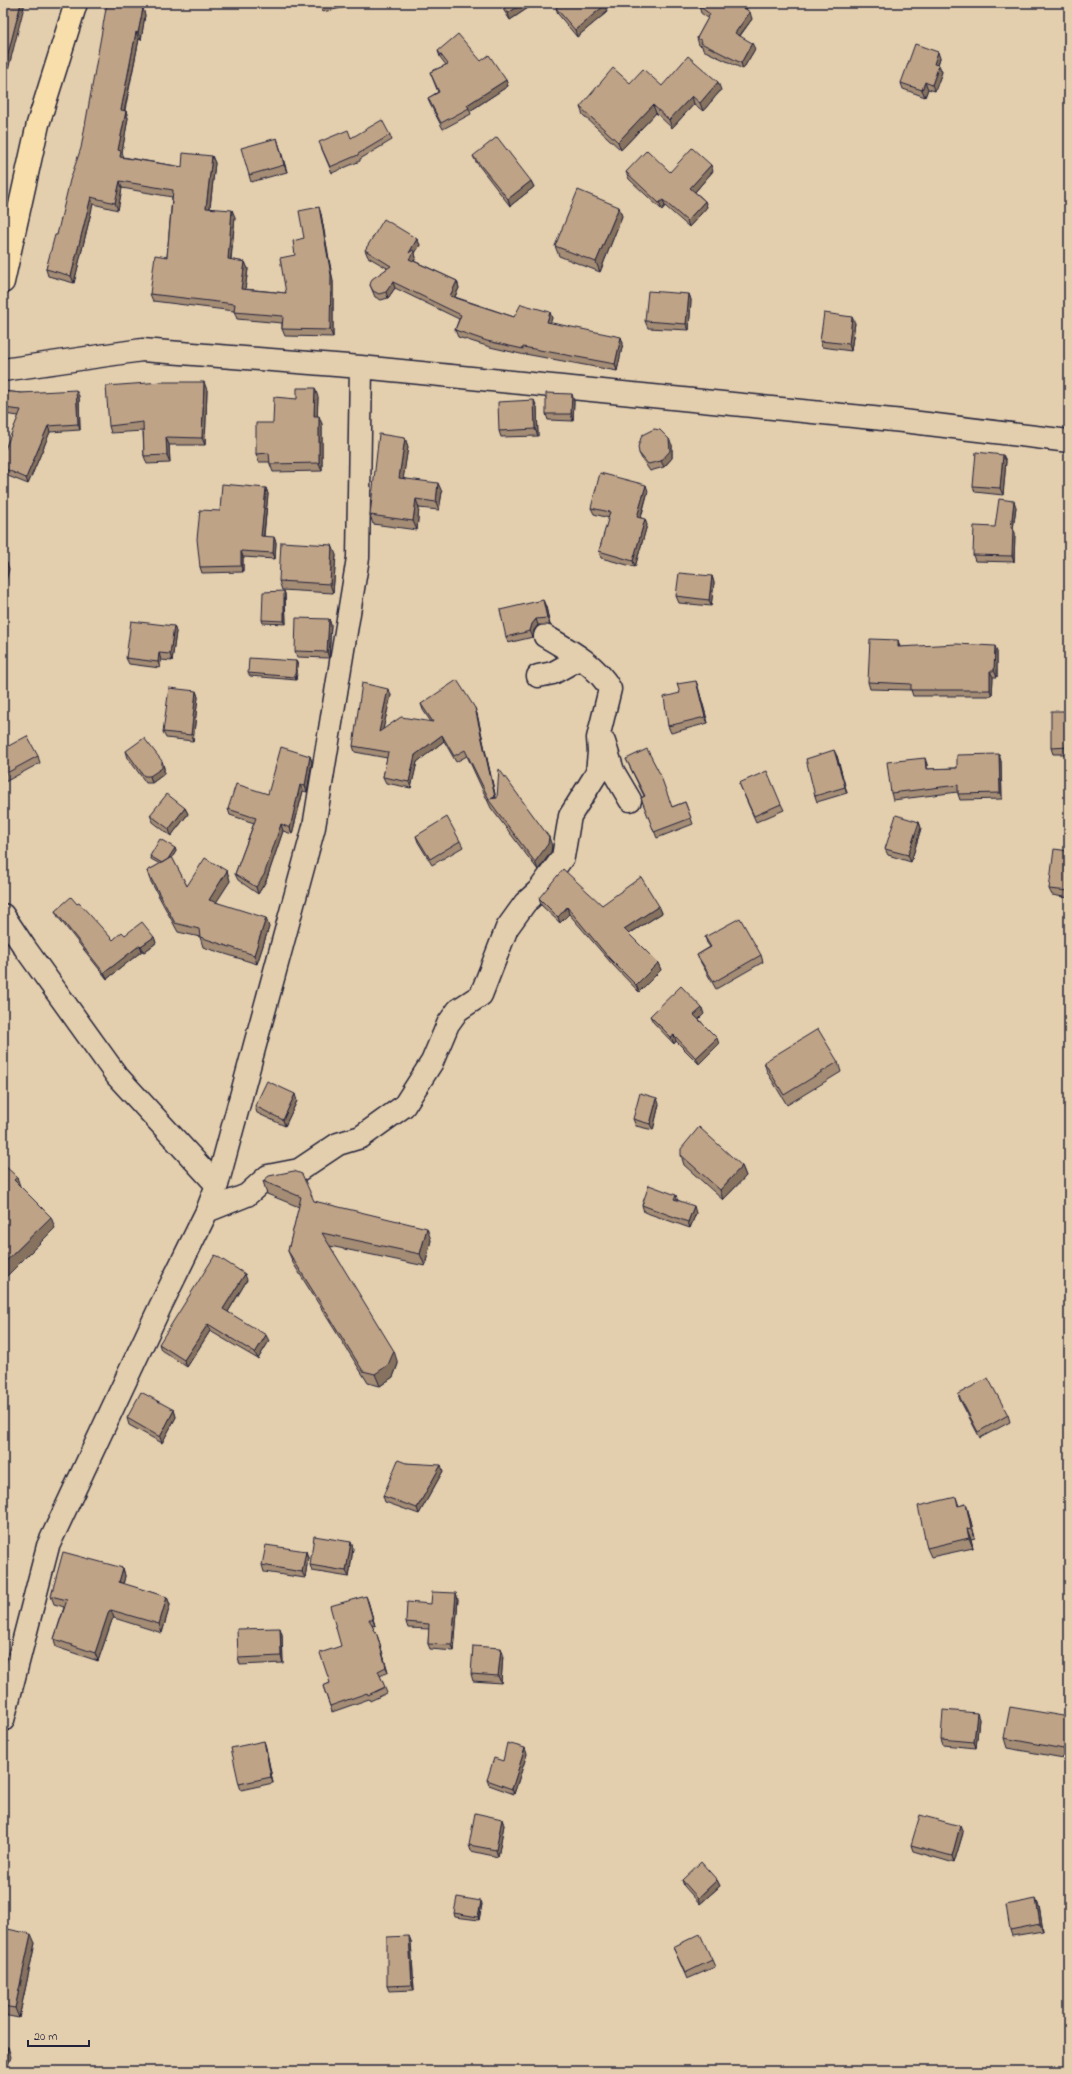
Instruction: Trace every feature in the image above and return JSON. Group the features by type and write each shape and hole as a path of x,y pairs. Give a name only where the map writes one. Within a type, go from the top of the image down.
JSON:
{"main road":[{"path":"3,282 38,124 76,3"}],"street":[{"path":"3,370 142,350 361,367 902,421 1069,441"},
{"path":"3,1720 48,1546 160,1307 207,1211 217,1185 314,827 358,558 361,367"},
{"path":"545,636 580,658 604,678 610,689 600,731 605,769 630,800"},
{"path":"538,676 553,673 580,658"},
{"path":"207,1211 247,1196 268,1176 299,1170 338,1144 361,1137 404,1106 432,1062 448,1024 458,1010 481,995 507,928 525,903 539,890 563,857 570,816 597,773 605,769"},
{"path":"3,915 117,1076 217,1185"}],"building":[{"path":"3,3 21,3 3,73"},
{"path":"107,3 138,3 137,7 143,8 138,33 136,32 121,110 126,111 118,150 121,151 120,157 182,167 183,153 212,156 206,208 232,210 228,259 245,262 241,289 286,293 280,258 295,255 293,241 304,238 299,211 319,207 331,275 330,330 282,329 283,316 234,312 235,304 150,294 155,255 167,257 173,190 120,181 115,203 91,197 71,276 46,269 55,235 57,235 70,180 81,148"},
{"path":"320,3 334,3 320,6"},
{"path":"501,3 524,3 508,13"},
{"path":"561,3 603,3 605,5 575,30 556,8"},
{"path":"701,3 743,3 741,6 750,12 735,33 752,43 741,63 701,43 702,41 697,38 710,14 699,6"},
{"path":"458,34 481,61 489,55 506,80 467,105 469,108 441,123 428,98 439,92 430,72 448,64 438,51"},
{"path":"915,44 938,52 934,64 939,65 932,85 925,82 922,90 901,83"},
{"path":"688,56 718,82 700,103 692,96 669,120 653,105 618,142 580,107 613,68 630,83 643,69 662,86"},
{"path":"382,120 390,135 358,155 330,167 319,142 348,130 351,138"},
{"path":"497,137 531,181 508,199 473,156"},
{"path":"277,138 284,165 249,175 241,148"},
{"path":"692,148 711,165 690,188 705,201 687,221 663,200 659,203 626,172 647,150 670,172"},
{"path":"578,190 619,207 596,262 555,246"},
{"path":"384,219 417,239 409,253 413,250 414,252 409,259 457,281 450,296 514,317 521,304 550,312 547,322 621,337 615,364 523,347 523,349 487,341 455,330 461,315 393,282 386,292 379,294 373,291 370,285 372,279 391,266 365,250"},
{"path":"648,291 689,294 686,324 645,321"},
{"path":"824,313 852,317 849,344 820,341"},
{"path":"162,382 204,382 202,438 166,437 167,455 144,456 143,422 109,426 106,386"},
{"path":"297,388 315,388 314,416 319,416 319,463 270,464 269,453 256,454 256,423 273,423 274,397 297,399"},
{"path":"76,390 78,424 48,426 26,478 3,468 3,454 21,410 3,408 3,391 21,393"},
{"path":"546,393 572,394 571,414 546,414"},
{"path":"534,400 535,429 499,431 498,402"},
{"path":"654,429 660,430 669,439 670,451 661,461 648,464 639,453 638,447 642,435"},
{"path":"379,434 405,438 399,478 438,483 436,502 416,499 413,521 370,515"},
{"path":"976,452 1003,455 1000,488 973,486"},
{"path":"600,473 646,485 637,517 645,519 633,561 599,551 610,512 591,508"},
{"path":"222,484 266,488 261,536 274,537 273,553 241,551 241,566 200,567 197,539 200,510 220,511"},
{"path":"999,499 1014,501 1011,528 1013,528 1012,556 973,555 974,526 995,527"},
{"path":"281,542 332,545 330,584 279,581"},
{"path":"3,561 7,563 3,577"},
{"path":"679,573 712,576 709,600 676,596"},
{"path":"284,591 284,621 262,620 263,592"},
{"path":"543,600 547,618 536,619 532,624 530,631 506,637 500,610"},
{"path":"296,618 329,619 327,652 295,651"},
{"path":"131,621 174,626 170,654 159,653 158,662 126,658"},
{"path":"870,639 898,640 898,647 957,644 995,646 994,671 990,671 990,690 911,690 911,684 868,682"},
{"path":"249,658 296,661 295,677 248,673"},
{"path":"457,680 475,708 495,797 489,799 465,750 454,756 442,735 415,755 409,782 383,777 388,752 353,746 362,683 388,689 379,732 401,717 433,722 421,704"},
{"path":"696,681 705,717 668,726 664,697 680,693 677,684"},
{"path":"169,688 196,691 191,735 163,732"},
{"path":"1051,711 1069,711 1069,747 1051,748"},
{"path":"27,736 38,756 3,775 3,749"},
{"path":"144,738 162,761 162,768 150,776 144,776 126,751"},
{"path":"281,747 310,756 305,786 300,785 290,828 281,824 264,875 256,887 235,874 256,818 228,809 236,784 268,794"},
{"path":"647,749 660,774 672,807 685,802 691,818 654,832 641,798 645,796 626,759"},
{"path":"834,750 845,787 815,796 806,759"},
{"path":"999,754 1000,793 958,794 958,785 891,793 887,762 925,758 926,769 957,768 957,755"},
{"path":"499,769 549,837 548,844 535,862 488,799 497,798"},
{"path":"767,771 781,804 754,816 739,783"},
{"path":"167,794 185,808 169,829 150,815"},
{"path":"896,815 919,822 908,855 885,849"},
{"path":"447,817 460,841 430,859 416,836"},
{"path":"160,839 175,848 168,859 162,863 150,856"},
{"path":"1054,849 1069,851 1069,891 1049,889"},
{"path":"172,857 187,886 205,858 227,871 209,900 266,918 254,955 200,937 199,929 175,923 147,871"},
{"path":"563,869 602,905 641,877 659,906 624,929 658,963 636,985 609,958 567,907 558,917 539,898"},
{"path":"71,897 77,904 79,903 113,940 122,932 125,935 142,922 154,937 141,946 140,945 104,973 55,911"},
{"path":"740,918 761,955 714,982 697,955 711,947 705,937"},
{"path":"681,986 702,1008 694,1015 717,1038 696,1058 674,1035 671,1037 650,1016"},
{"path":"818,1029 838,1062 784,1095 764,1062"},
{"path":"267,1081 295,1094 283,1120 255,1106"},
{"path":"640,1093 657,1098 650,1124 633,1119"},
{"path":"699,1127 742,1166 720,1190 681,1155 681,1149"},
{"path":"3,1164 17,1177 14,1180 51,1217 3,1264"},
{"path":"294,1171 302,1174 314,1201 427,1228 420,1254 322,1233 394,1351 388,1365 375,1374 363,1371 288,1251 301,1197 263,1181 269,1176"},
{"path":"649,1185 676,1195 674,1199 694,1206 688,1222 642,1205"},
{"path":"215,1255 245,1274 223,1309 266,1335 255,1353 208,1324 184,1360 159,1344"},
{"path":"988,1378 1008,1415 978,1432 958,1394"},
{"path":"141,1392 174,1410 160,1437 127,1418"},
{"path":"398,1460 406,1463 441,1465 417,1508 383,1496"},
{"path":"956,1497 958,1506 966,1504 971,1528 967,1529 969,1538 927,1548 918,1506"},
{"path":"314,1536 351,1542 346,1571 310,1565"},
{"path":"266,1545 306,1551 302,1572 262,1565"},
{"path":"63,1552 123,1568 119,1582 167,1597 159,1624 111,1610 109,1611 95,1653 54,1639 67,1600 51,1596"},
{"path":"432,1592 456,1593 452,1645 428,1644 429,1624 406,1622 407,1602 431,1604"},
{"path":"366,1596 373,1620 369,1620 377,1635 386,1667 378,1671 385,1687 368,1695 367,1693 330,1706 323,1686 330,1683 320,1653 341,1646 330,1606"},
{"path":"280,1628 281,1656 238,1658 237,1629"},
{"path":"473,1646 501,1648 498,1676 471,1674"},
{"path":"1010,1707 1069,1717 1069,1750 1004,1738"},
{"path":"943,1710 977,1713 974,1742 941,1739"},
{"path":"264,1741 271,1777 239,1784 231,1748"},
{"path":"507,1743 525,1748 512,1789 487,1780 494,1758 503,1761"},
{"path":"475,1813 502,1819 496,1850 469,1845"},
{"path":"920,1815 960,1826 952,1856 911,1845"},
{"path":"701,1862 717,1880 698,1898 682,1880"},
{"path":"457,1897 481,1901 478,1917 454,1913"},
{"path":"1036,1899 1040,1924 1010,1930 1006,1905"},
{"path":"3,1928 31,1934 15,2008 3,2006"},
{"path":"700,1934 712,1960 685,1973 673,1947"},
{"path":"409,1936 412,1985 387,1986 387,1937"},
{"path":"3,2045 8,2047 3,2060"}]}
